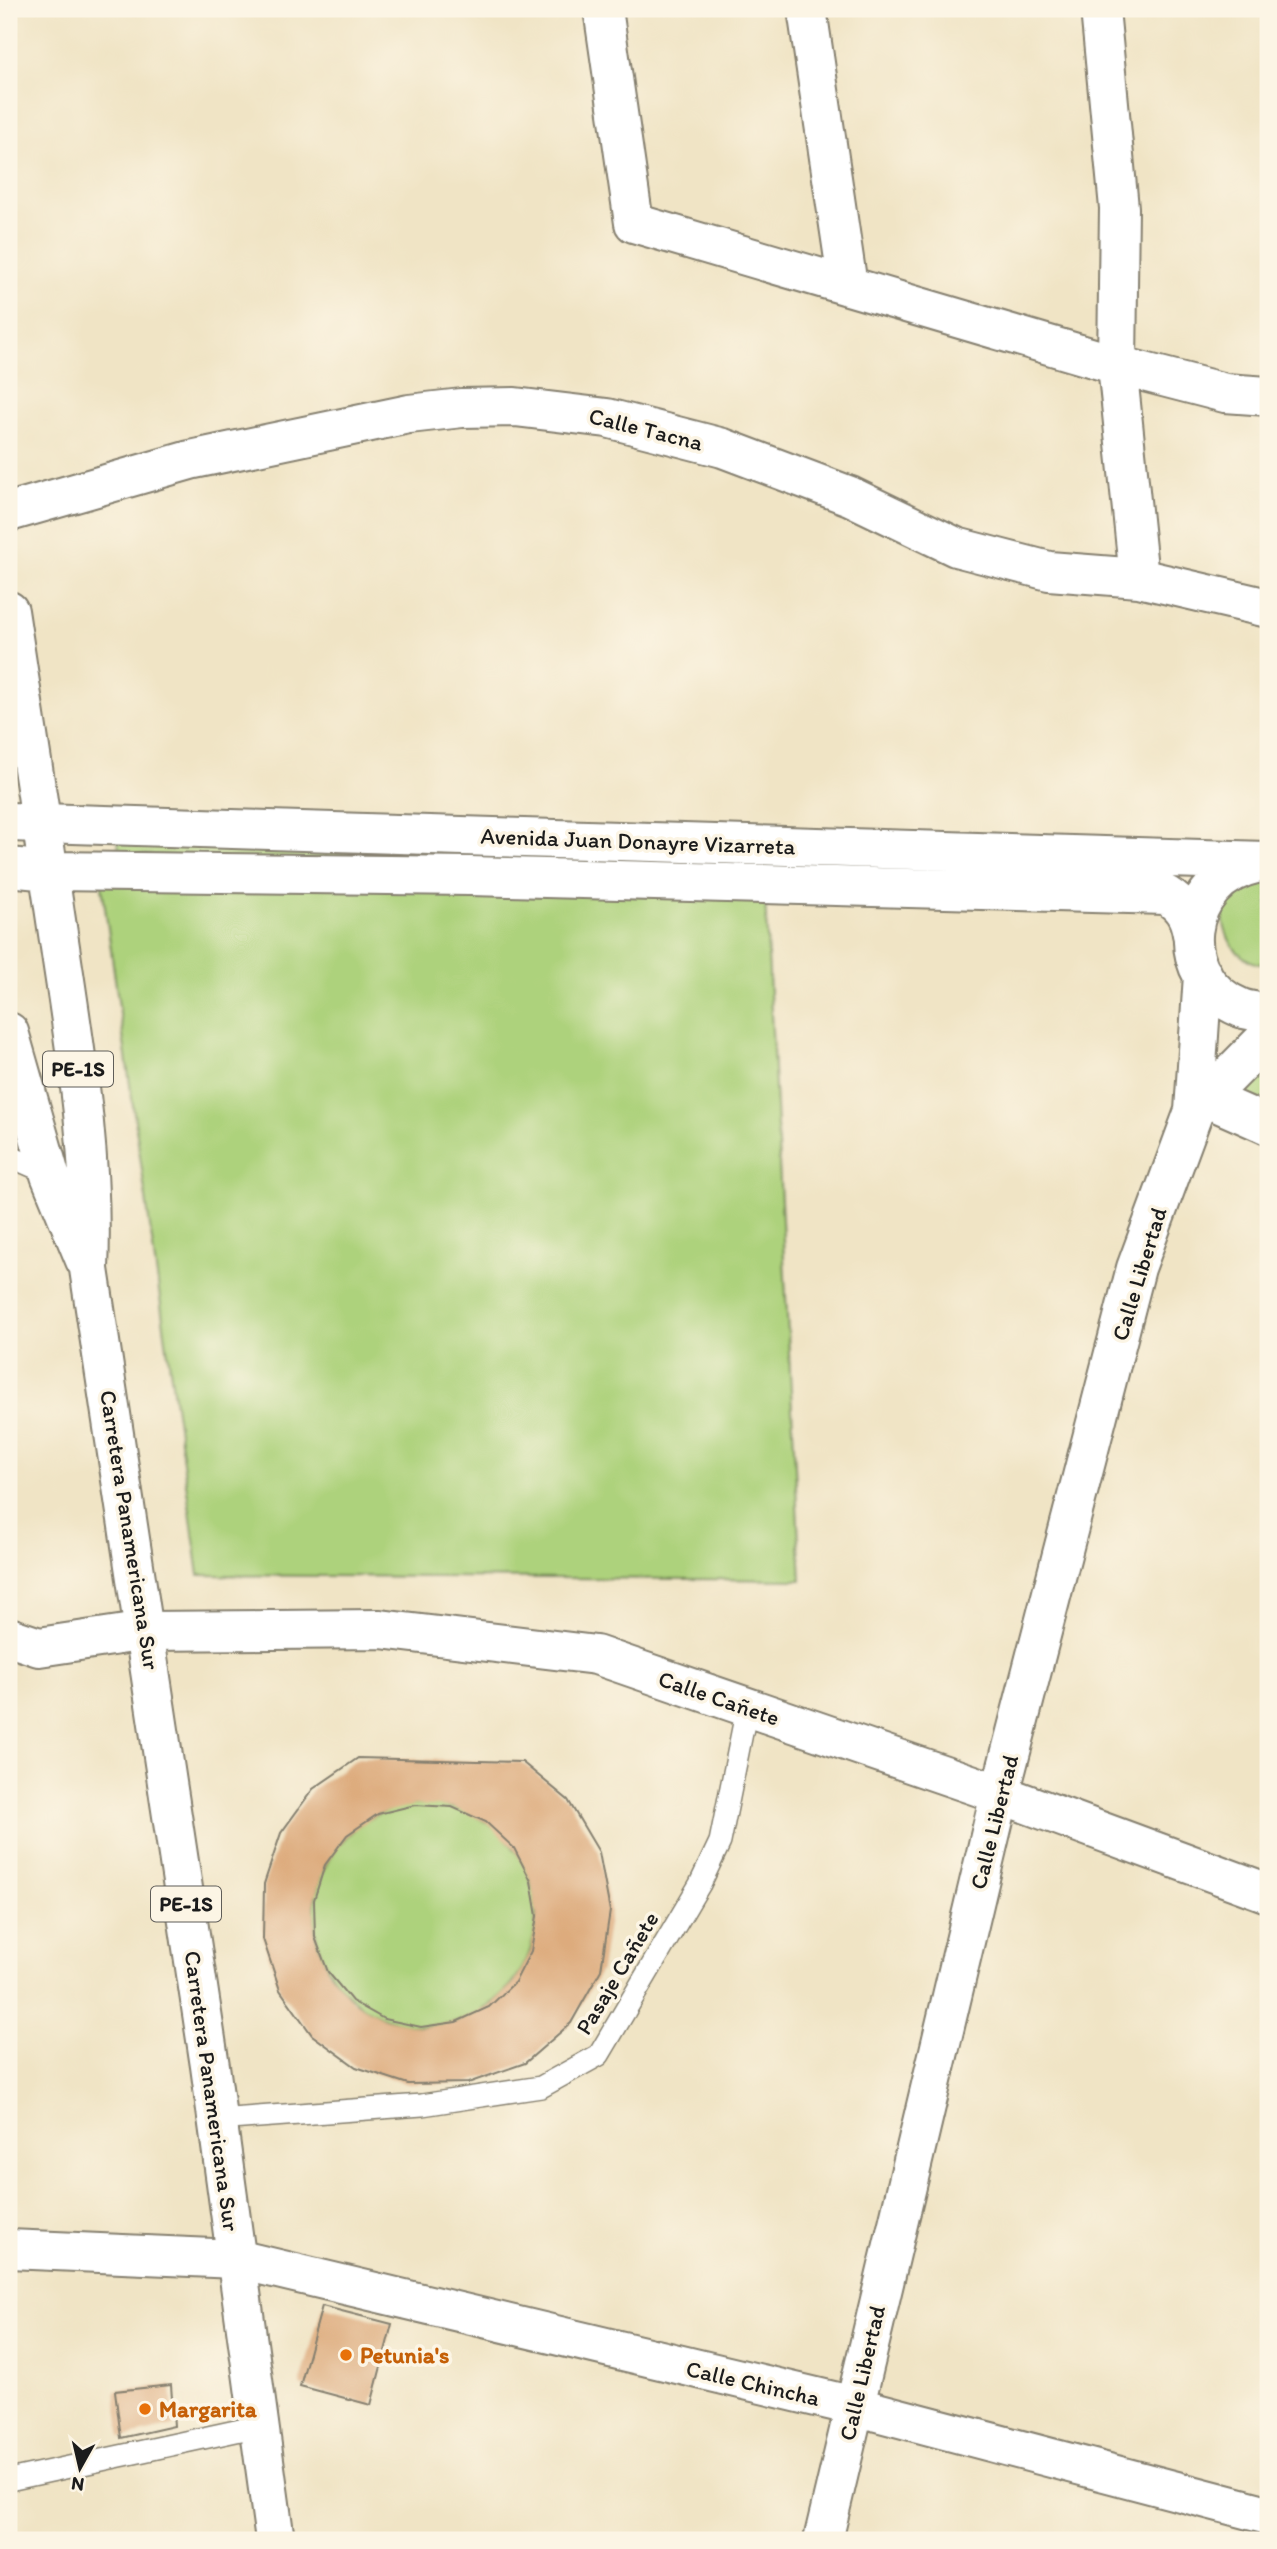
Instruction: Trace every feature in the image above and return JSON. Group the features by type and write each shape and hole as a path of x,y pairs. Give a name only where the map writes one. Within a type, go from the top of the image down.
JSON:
{"main road":[{"path":"603,9 634,223 1117,365 1225,393 1268,396"},
{"path":"807,9 848,286"},
{"path":"1100,9 1119,208 1117,365 1139,578"},
{"name":"Calle Tacna","path":"9,512 190,460 395,417 462,408 515,407 607,418 723,448 850,496 956,547 1049,571 1139,578 1268,607"},
{"name":"Carretera Panamericana Sur","path":"9,611 26,823 49,871 76,1055 90,1183 89,1269 146,1631 275,2540"},
{"name":"Avenida Juan Donayre Vizarreta","path":"26,823 1267,862"},
{"path":"470,876 475,836"},
{"path":"1192,934 1198,906 1215,883 1239,867 1267,862"},
{"name":"Avenida Juan Donayre Vizarreta","path":"9,867 49,871 470,876 1166,895 1178,902 1189,918 1196,962 1203,975"},
{"path":"1203,975 1220,995 1242,1009 1268,1013"},
{"path":"1201,1105 1203,975"},
{"name":"Carretera Panamericana Sur","path":"9,1032 50,1175 89,1269"},
{"path":"1201,1105 1268,1036"},
{"path":"1201,1105 1268,1125"},
{"name":"Calle Libertad","path":"823,2540 1000,1794 1136,1268 1201,1105"},
{"name":"Calle Cañete","path":"9,1637 39,1647 146,1631 380,1629 596,1655 1000,1794 1268,1893"},
{"name":"Calle Chincha","path":"9,2249 236,2259 854,2406 1268,2515"}],"lane":[{"path":"9,1156 50,1175 90,1183"},
{"name":"Pasaje Cañete","path":"217,2120 422,2105 541,2087 599,2055 701,1884 720,1842 747,1708"},
{"path":"9,2480 259,2426"}],"green space":[{"path":"119,834 446,844 446,866 118,854"},
{"path":"1268,865 1268,965 1256,963 1237,951 1226,932 1223,910 1224,898"},
{"path":"101,879 765,898 801,1580 199,1575"},
{"path":"1268,1060 1268,1107 1238,1095"},
{"path":"425,1804 447,1806 477,1817 495,1829 511,1845 523,1863 531,1883 536,1915 534,1937 523,1967 511,1985 495,2001 477,2013 457,2021 425,2026 403,2024 373,2013 355,2001 339,1985 327,1967 319,1947 314,1915 316,1893 327,1863 339,1845 355,1829 373,1817 393,1809"}],"building":[{"path":"358,1758 522,1762 568,1800 599,1852 610,1911 601,1970 571,2023 525,2063 468,2083 408,2084 356,2067 312,2035 280,1990 263,1939 264,1884 281,1833 313,1789","holes":["415,1805 452,1807 486,1822 514,1848 531,1881 537,1916 531,1951 515,1982 489,2007 456,2022 421,2027 384,2019 352,2001 328,1972 315,1937 314,1900 325,1865 347,1835 378,1814"]},
{"name":"Petunia's","path":"322,2306 392,2324 371,2405 300,2386"},
{"name":"Margarita","path":"171,2385 174,2426 121,2438 115,2391"}],"place":[{"name":"Petunia's","path":"346,2355"},
{"name":"Margarita","path":"145,2409"}]}
